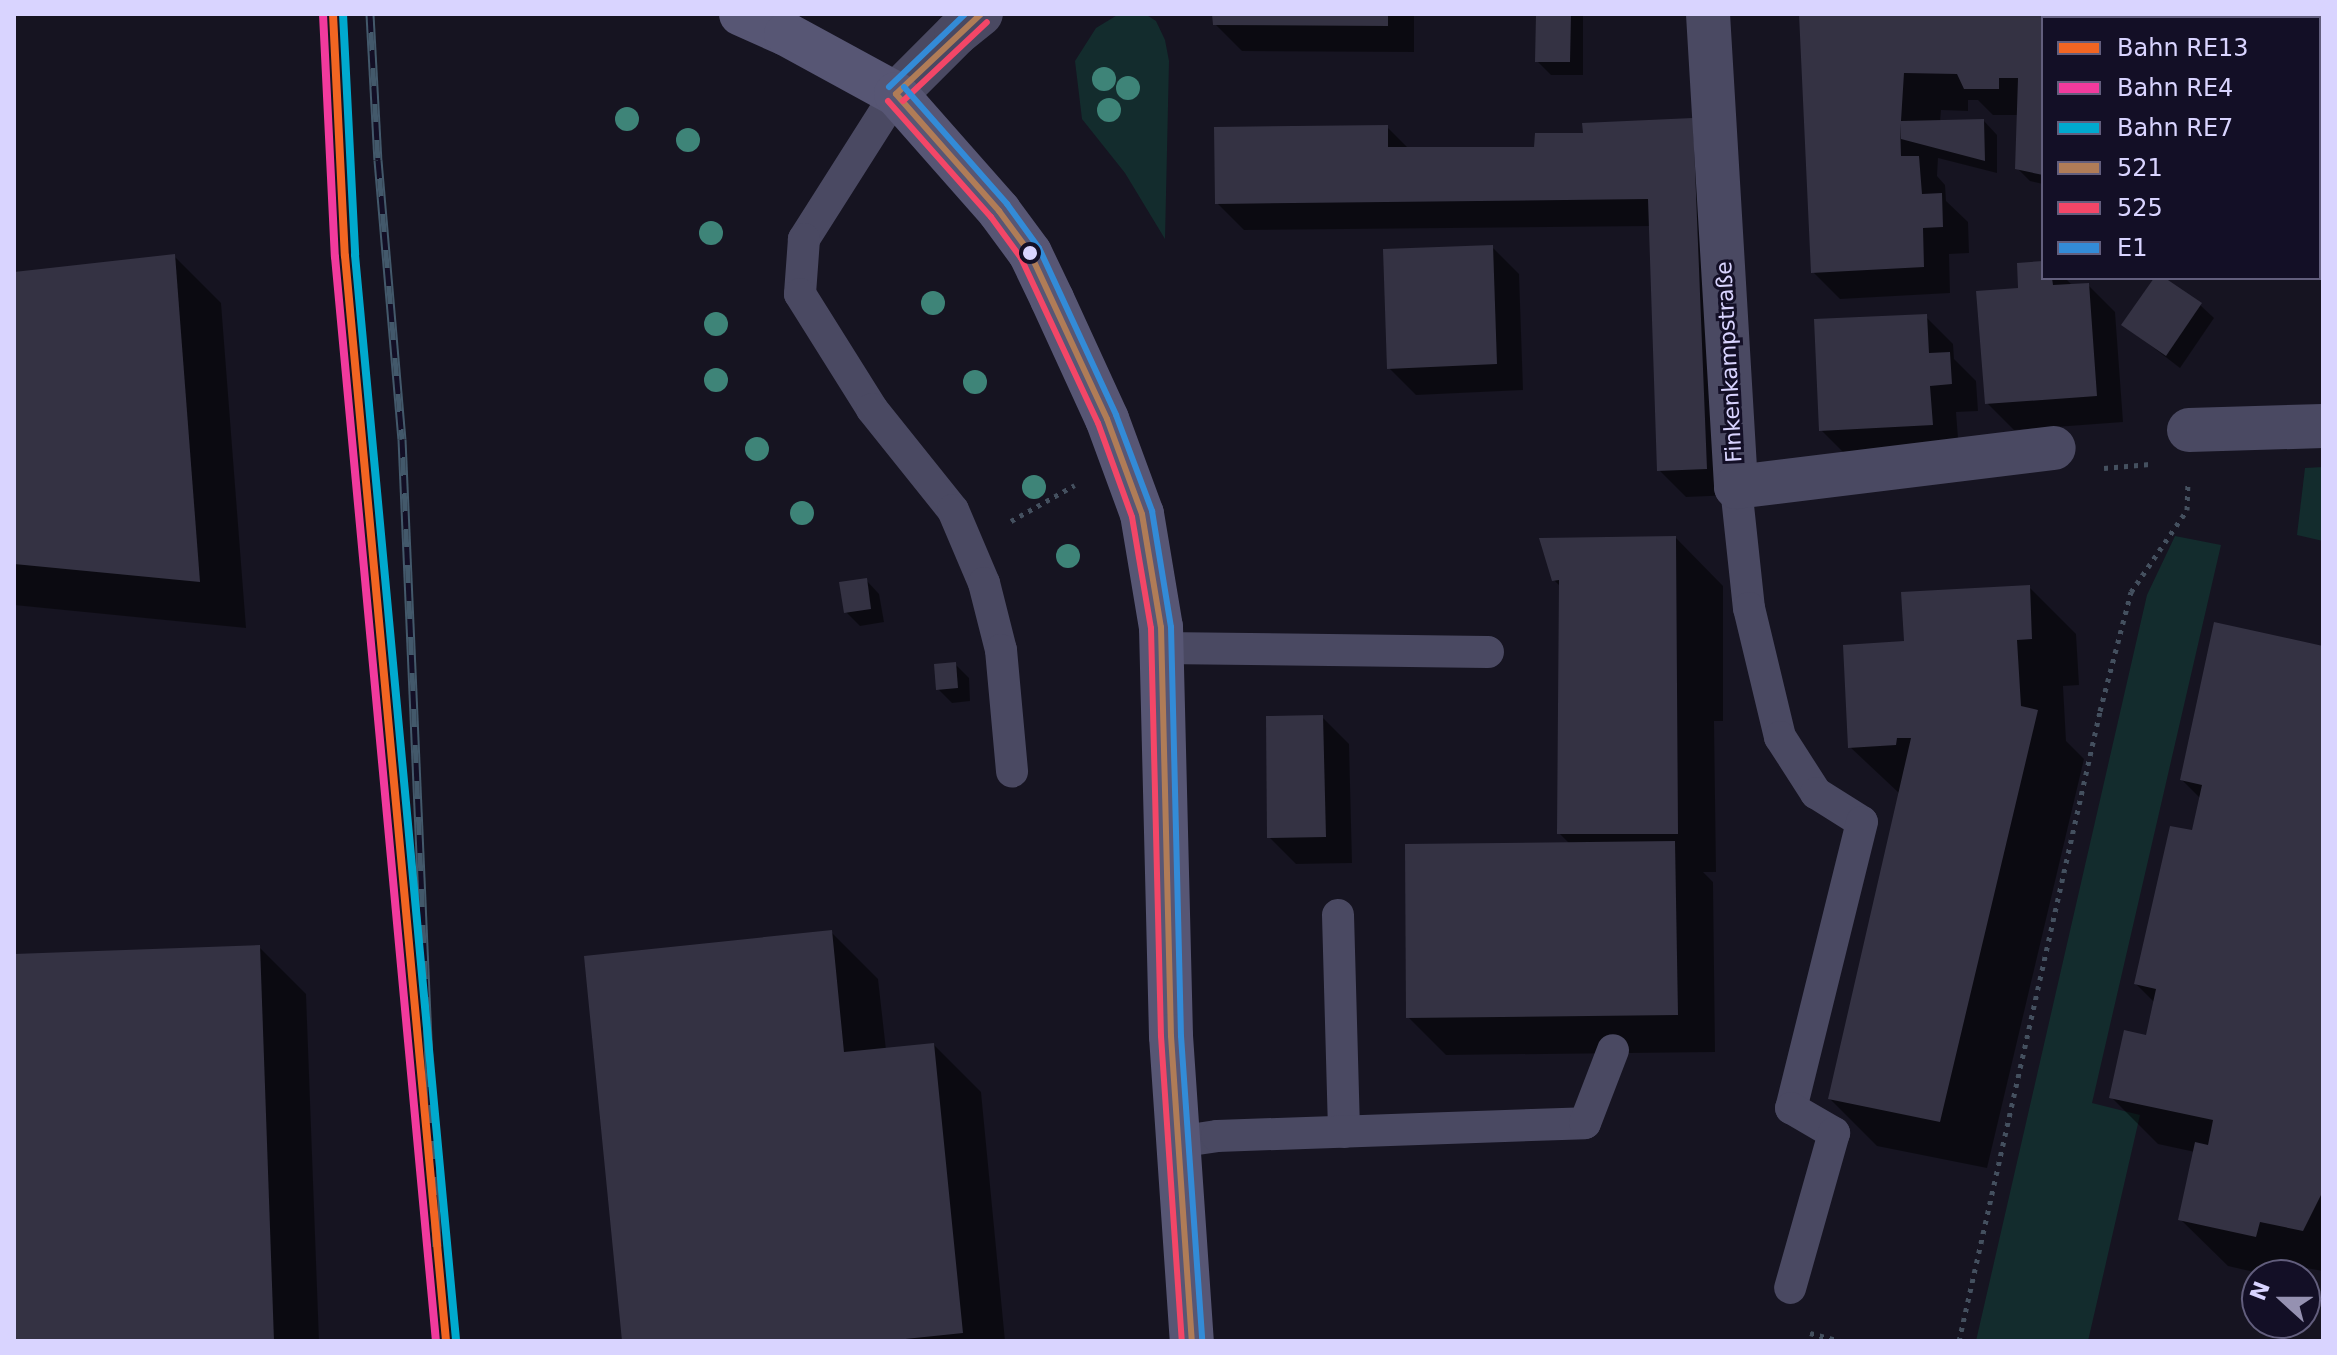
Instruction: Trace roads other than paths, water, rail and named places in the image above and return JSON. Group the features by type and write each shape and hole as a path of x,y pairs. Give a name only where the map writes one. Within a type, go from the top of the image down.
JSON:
{"street":[{"path":"741,14 810,46 896,94 999,211 1030,253 1122,459 1142,514 1162,648 1177,1142 1192,1341"},
{"path":"896,94 981,14"},
{"name":"Finkenkampstraße","path":"1708,14 1736,487 2054,448"},
{"path":"2189,430 2323,426"}],"lane":[{"path":"896,94 804,239 800,294 872,409 953,510 984,583 1001,650 1012,772"},
{"path":"1736,487 1749,608 1780,737 1816,793 1862,822 1791,1108 1834,1133 1790,1288"},
{"path":"1162,648 1488,652"},
{"path":"1338,915 1344,1132"},
{"path":"1177,1142 1217,1136 1585,1123 1613,1050"}],"railway":[{"path":"370,14 378,160 402,439 437,1246"}],"rail line":[{"name":"RE4","path":"323,14 335,257 436,1341"},
{"name":"RE13","path":"333,14 345,256 446,1341"},
{"name":"RE7","path":"343,14 355,255 456,1340"}]}
